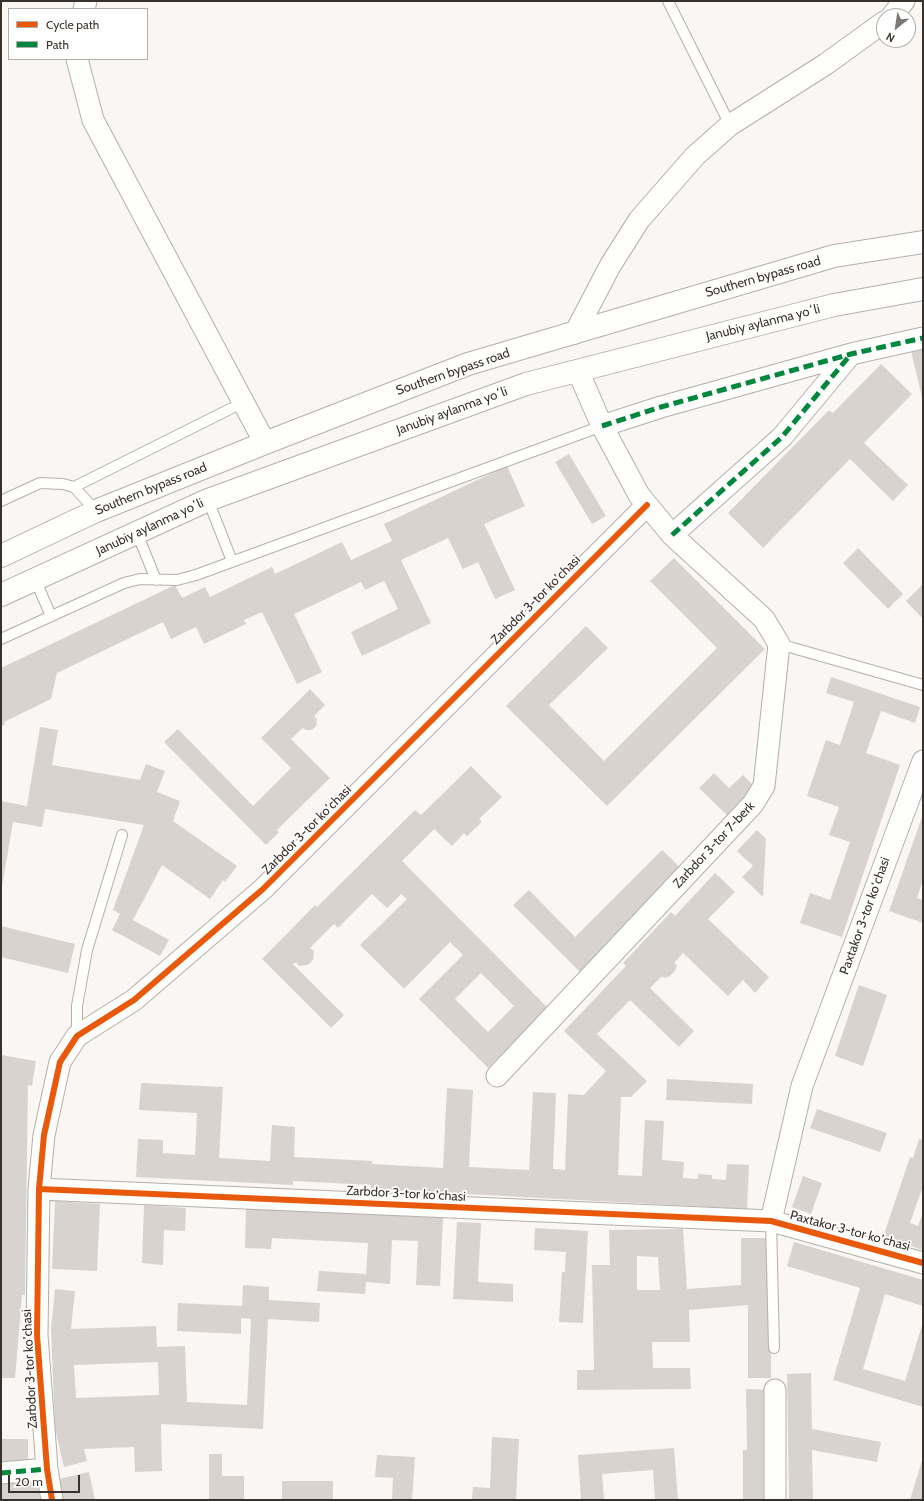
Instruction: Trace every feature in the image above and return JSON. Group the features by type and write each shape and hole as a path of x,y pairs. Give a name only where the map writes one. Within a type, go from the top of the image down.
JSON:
{"highway":[{"name":"Southern bypass road","path":"1,556 96,511 265,442 468,364 834,256 923,242"},
{"name":"Janubiy aylanma yoʻli","path":"1,595 208,500 526,384 834,304 923,289"}],"street":[{"path":"575,333 610,266 639,220 695,156 730,125 826,64 876,28"},
{"path":"77,60 93,120 242,403 265,442"},
{"path":"602,426 661,407 851,354 923,338"},
{"path":"672,535 782,437 851,354"},
{"path":"578,371 602,426 639,495 672,535 764,619 779,644"},
{"name":"Zarbdor 3-tor koʼchasi","path":"52,1500 47,1470 36,1335 39,1189 44,1136 60,1062 77,1036 134,1000 263,889 647,505"},
{"name":"Zarbdor 3-tor 7-berk","path":"497,1076 753,804 764,786 779,644"},
{"name":"Paxtakor 3-tor koʼchasi","path":"923,761 802,1086 771,1221 923,1263"},
{"name":"Zarbdor 3-tor koʼchasi","path":"39,1189 771,1221"},
{"path":"775,1390 775,1500"},
{"path":"1,1473 47,1470"}],"lane":[{"path":"668,1 730,125"},
{"path":"1,501 40,483 74,487 242,403"},
{"path":"1,639 124,583 140,579 176,580 602,426"},
{"path":"74,487 96,511"},
{"path":"208,500 232,561"},
{"path":"137,533 156,580"},
{"path":"35,579 51,616"},
{"path":"779,644 923,685"},
{"path":"77,1036 78,1000 87,950 122,835"},
{"path":"771,1221 774,1348"}],"building":[{"path":"923,349 923,397 922,397 911,351"},
{"path":"881,364 912,394 864,443 908,485 893,501 850,459 763,548 728,513 829,410 833,413"},
{"path":"569,454 606,516 592,524 555,462"},
{"path":"507,466 525,506 484,524 515,590 495,599 478,562 463,569 448,538 401,560 431,623 362,656 351,632 398,609 384,581 365,590 361,582 294,614 322,672 297,684 262,612 244,620 246,624 204,644 196,627 171,639 163,622 57,673 51,699 4,722 5,724 1,726 1,668 175,585 182,598 205,587 210,597 272,567 275,574 342,542 351,560 392,541 384,524"},
{"path":"858,548 903,594 888,609 843,563"},
{"path":"674,558 765,649 607,806 506,706 586,626 608,648 549,705 604,761 717,648 650,581"},
{"path":"923,584 923,619 906,601"},
{"path":"831,677 920,707 915,723 881,711 866,753 900,765 842,937 800,923 810,893 830,900 850,842 829,835 839,807 807,796 826,740 840,745 854,702 826,693"},
{"path":"310,689 325,705 314,716 317,719 316,726 312,730 306,730 303,728 291,739 330,778 277,830 279,832 266,845 164,742 178,729 253,806 291,768 261,738"},
{"path":"40,727 58,730 52,765 140,780 146,764 165,771 157,792 180,801 173,821 237,866 225,882 223,880 210,899 162,865 133,920 169,940 160,956 112,930 120,914 113,910 144,825 45,809 42,827 13,822 1,892 1,801 27,806"},
{"path":"471,766 502,797 479,819 482,822 467,836 464,833 452,846 434,829 402,861 548,1008 488,1068 419,999 463,955 450,942 404,989 360,945 407,899 401,894 387,908 372,894 338,928 334,924 310,948 314,951 313,960 308,965 299,966 296,962 293,964 344,1015 331,1028 262,959 315,905 317,907 415,810 421,815","holes":["481,973 514,1006 488,1032 455,999"]},
{"path":"714,773 729,788 743,775 759,791 731,819 699,788"},
{"path":"923,814 923,880 917,898 923,900 923,923 889,911"},
{"path":"757,830 766,839 763,897 742,877 753,866 737,851"},
{"path":"662,850 685,872 582,974 513,905 529,890 575,937"},
{"path":"715,873 735,892 708,919 769,977 755,993 743,980 728,996 683,953 674,963 677,965 675,971 670,976 664,978 662,976 650,988 694,1031 679,1047 630,1000 597,1034 647,1081 631,1097 621,1097 618,1175 642,1176 645,1120 664,1121 662,1160 684,1162 683,1178 698,1179 698,1174 712,1175 712,1179 726,1180 727,1164 749,1165 747,1209 371,1189 371,1185 293,1181 293,1185 136,1177 138,1139 163,1140 163,1153 195,1155 197,1113 139,1110 141,1083 223,1087 219,1158 270,1161 272,1125 295,1127 294,1157 372,1161 372,1164 443,1168 447,1088 473,1090 469,1167 529,1170 533,1092 556,1093 553,1169 565,1170 568,1094 584,1095 606,1071 564,1031 626,966 623,963 671,912 675,916"},
{"path":"1,926 75,944 68,973 1,957"},
{"path":"859,985 887,995 863,1066 835,1056"},
{"path":"1,1055 36,1061 32,1086 28,1085 25,1295 22,1295 15,1378 1,1378"},
{"path":"667,1079 753,1084 752,1104 666,1100"},
{"path":"817,1109 887,1133 880,1152 810,1128"},
{"path":"919,1139 923,1140 923,1186 910,1223 918,1226 923,1212 923,1250 883,1237 910,1157 913,1158"},
{"path":"803,1176 822,1183 811,1214 792,1207"},
{"path":"55,1201 100,1204 97,1271 52,1269"},
{"path":"144,1205 186,1208 185,1231 164,1230 163,1265 142,1263"},
{"path":"246,1208 443,1218 440,1286 416,1285 418,1241 392,1240 390,1284 366,1282 365,1294 317,1291 319,1271 366,1274 368,1243 272,1238 271,1249 245,1248"},
{"path":"457,1222 481,1223 478,1282 513,1284 513,1302 453,1299"},
{"path":"535,1228 588,1231 583,1323 559,1322 562,1272 565,1272 566,1252 534,1250"},
{"path":"683,1229 687,1289 741,1285 741,1238 771,1238 771,1378 748,1378 748,1305 689,1310 690,1342 652,1342 653,1368 690,1368 691,1389 577,1390 577,1370 594,1370 592,1265 610,1265 609,1230","holes":["637,1256 658,1257 660,1290 637,1290"]},
{"path":"794,1242 923,1280 923,1306 885,1294 863,1369 905,1381 923,1322 923,1407 833,1380 860,1288 787,1266"},
{"path":"243,1285 269,1287 269,1300 320,1303 319,1322 268,1319 263,1429 161,1424 162,1471 135,1472 134,1447 84,1449 87,1461 64,1467 55,1428 51,1329 55,1289 75,1291 71,1329 156,1326 157,1347 185,1346 187,1402 247,1405 251,1319 241,1318 241,1334 177,1331 178,1303 242,1306","holes":["158,1362 159,1395 76,1398 74,1365"]},
{"path":"811,1373 812,1429 881,1442 877,1462 812,1450 813,1500 789,1500 787,1374"},
{"path":"746,1389 771,1390 771,1500 743,1500 743,1450 747,1450"},
{"path":"492,1437 519,1439 516,1500 472,1500 473,1487 490,1488"},
{"path":"1,1439 28,1439 28,1465 1,1465"},
{"path":"674,1448 678,1500 655,1500 653,1470 602,1474 604,1500 581,1500 578,1455"},
{"path":"209,1454 222,1454 222,1476 244,1476 244,1500 209,1500"},
{"path":"377,1455 415,1457 412,1500 392,1500 393,1478 375,1477"},
{"path":"923,1457 923,1500 910,1500"},
{"path":"89,1472 95,1500 63,1500 59,1479"},
{"path":"37,1477 40,1500 1,1500 1,1478"},
{"path":"282,1481 333,1481 333,1500 282,1500"}],"marked path":[{"path":"602,426 661,407 851,354 923,338"},
{"path":"672,535 782,437 851,354"},
{"path":"1,1473 47,1469"}],"cycle path":[{"path":"52,1500 47,1469 37,1335 39,1189 44,1135 60,1062 77,1036 134,1000 263,889 647,505"},
{"path":"39,1189 771,1221 923,1263"}]}
